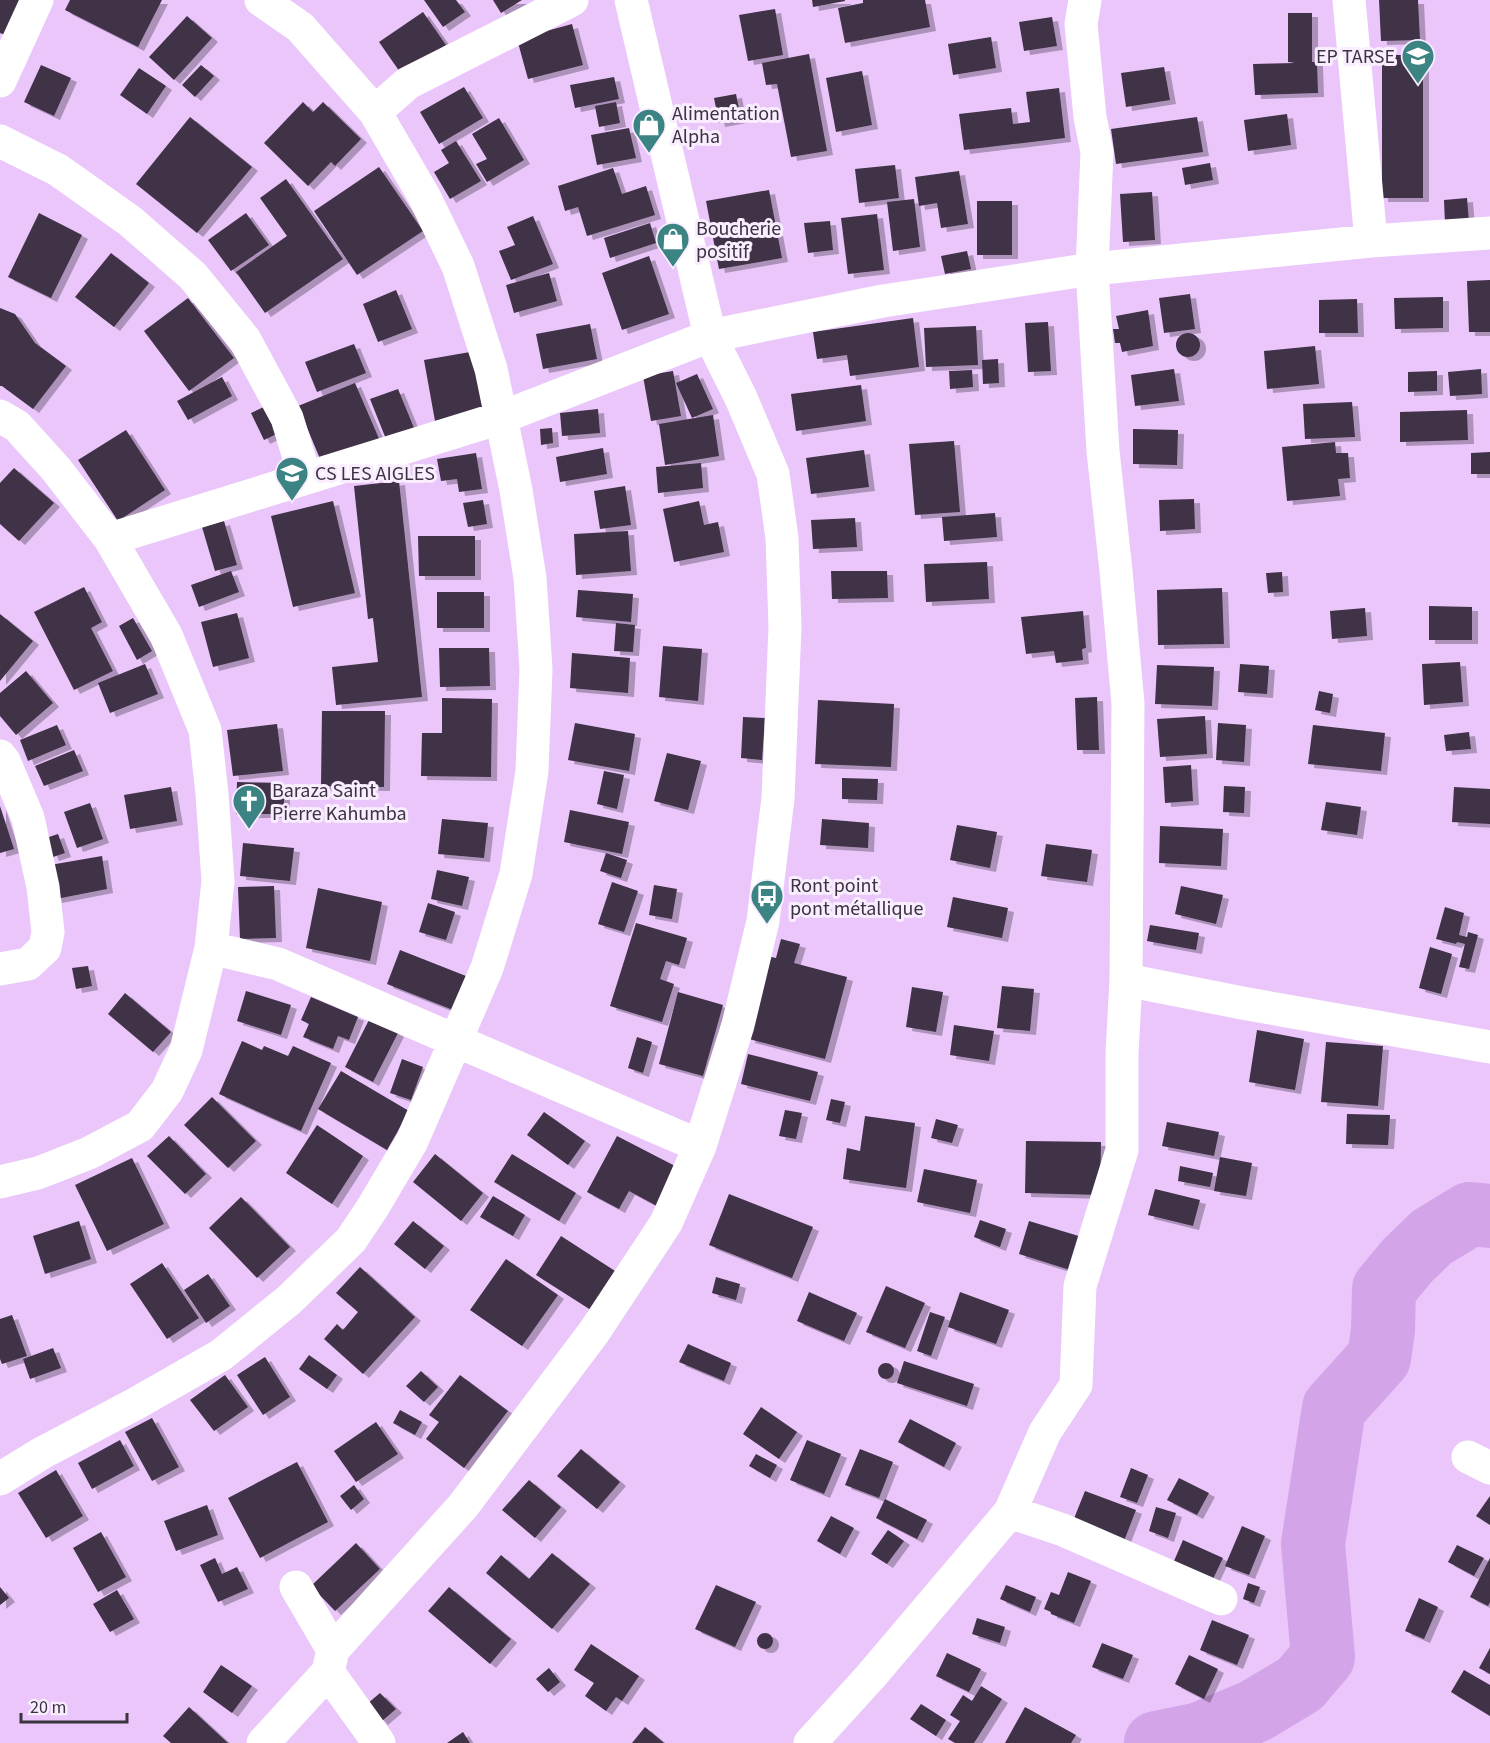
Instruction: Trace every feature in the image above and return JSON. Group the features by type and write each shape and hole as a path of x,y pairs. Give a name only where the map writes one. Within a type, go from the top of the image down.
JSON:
{"street":[{"path":"0,81 37,0"},
{"path":"0,1479 42,1453 221,1355 289,1300 351,1240 412,1141 487,968 516,874 532,771 536,669 531,578 516,490 490,369 458,266 425,198 375,112 300,27 261,0"},
{"path":"375,112 408,83 572,0"},
{"path":"263,1743 463,1506 594,1332 666,1223 700,1146 738,1025 764,921 778,798 785,627 782,538 773,474 741,398 710,336 631,0"},
{"path":"810,1743 871,1676 1010,1512 1045,1432 1076,1385 1080,1287 1122,1150 1128,704 1103,451 1092,268 1097,152 1090,117 1081,24 1085,0"},
{"path":"1349,0 1371,241"},
{"path":"0,141 58,170 130,222 193,276 245,340 287,418 305,477"},
{"path":"110,539 500,418 710,336 884,302 1092,268 1371,241 1490,233"},
{"path":"0,416 17,426 56,469 110,539 166,635 205,730 218,881 211,948 186,1050 167,1091 140,1126 90,1153 38,1173 0,1182"},
{"path":"0,756 28,818 43,887 48,932 45,948 28,964 0,969"},
{"path":"211,948 278,964 700,1146"},
{"path":"1126,980 1490,1047"},
{"path":"1010,1512 1063,1530 1221,1599"},
{"path":"296,1587 331,1661 379,1743"}],"shaded area":[{"path":"0,0 1490,0 1490,1743 0,1743"}],"building":[{"path":"0,0 22,0 11,37 0,33"},
{"path":"70,0 162,0 138,47 65,10"},
{"path":"424,0 456,0 465,12 443,27"},
{"path":"493,0 522,0 501,13"},
{"path":"812,0 845,0 845,1 813,7"},
{"path":"863,0 925,0 930,27 845,43 838,8 863,3"},
{"path":"1379,0 1418,0 1420,40 1381,41"},
{"path":"775,9 783,55 748,61 739,15"},
{"path":"423,12 446,45 402,75 379,42"},
{"path":"1288,13 1312,13 1312,62 1317,62 1318,93 1255,95 1253,64 1295,63 1288,62"},
{"path":"187,16 212,38 174,80 149,57"},
{"path":"1052,17 1057,46 1024,51 1019,22"},
{"path":"572,24 583,65 528,79 517,39"},
{"path":"991,37 996,68 953,75 948,44"},
{"path":"809,54 827,151 791,157 777,84 766,85 762,63"},
{"path":"1382,55 1423,55 1423,198 1382,198"},
{"path":"41,65 71,78 54,116 24,102"},
{"path":"201,65 214,76 195,97 182,85"},
{"path":"1164,67 1170,100 1126,107 1121,73"},
{"path":"139,68 166,86 147,114 120,95"},
{"path":"862,71 872,125 836,132 826,78"},
{"path":"614,77 619,99 575,108 570,85"},
{"path":"464,87 483,118 439,144 420,112"},
{"path":"1059,88 1065,138 964,150 959,114 1011,108 1013,124 1030,122 1026,92"},
{"path":"736,94 741,119 719,123 714,98"},
{"path":"303,102 313,112 323,102 361,139 335,166 331,162 308,186 264,143"},
{"path":"616,102 620,123 599,127 595,106"},
{"path":"1287,114 1291,145 1248,151 1244,120"},
{"path":"190,117 252,167 197,233 136,184"},
{"path":"1197,117 1203,152 1116,164 1111,129"},
{"path":"499,118 524,160 487,182 476,164 487,159 472,134"},
{"path":"629,128 636,158 597,165 591,135"},
{"path":"456,141 481,181 450,199 434,172 449,163 441,150"},
{"path":"1210,163 1213,180 1185,185 1182,168"},
{"path":"895,165 899,198 859,203 855,169"},
{"path":"379,167 423,231 357,275 314,211"},
{"path":"613,168 622,194 646,186 655,215 587,236 578,207 565,211 558,186"},
{"path":"959,171 968,224 941,228 937,203 919,206 915,177"},
{"path":"286,179 343,259 265,313 236,272 287,236 260,198"},
{"path":"769,190 782,258 719,269 706,201"},
{"path":"1152,192 1155,240 1123,242 1120,194"},
{"path":"1467,198 1469,222 1445,224 1444,200"},
{"path":"914,199 920,247 893,251 887,202"},
{"path":"977,201 1012,201 1012,255 977,255"},
{"path":"39,213 82,235 51,298 8,277"},
{"path":"246,213 269,245 231,271 208,240"},
{"path":"877,214 884,270 848,274 841,218"},
{"path":"533,216 553,264 511,280 499,251 515,245 507,227"},
{"path":"830,221 833,250 808,253 804,223"},
{"path":"650,223 656,243 610,258 604,238"},
{"path":"967,251 971,269 945,274 941,256"},
{"path":"111,253 149,283 114,327 75,297"},
{"path":"649,256 669,314 622,330 602,273"},
{"path":"549,273 557,301 514,313 506,285"},
{"path":"1490,280 1490,332 1469,332 1467,281"},
{"path":"396,290 412,329 378,342 363,304"},
{"path":"1190,294 1195,329 1164,333 1159,298"},
{"path":"1443,297 1443,328 1395,329 1394,298"},
{"path":"188,298 234,358 189,391 144,331"},
{"path":"1357,299 1358,333 1319,333 1319,300"},
{"path":"0,308 15,314 35,343 66,366 33,409 0,386"},
{"path":"1148,310 1153,346 1122,352 1120,343 1115,343 1113,329 1119,329 1116,316"},
{"path":"913,318 919,367 850,376 847,355 817,359 813,332"},
{"path":"1048,322 1051,371 1028,372 1025,323"},
{"path":"590,324 597,359 543,369 536,334"},
{"path":"976,326 978,365 926,367 924,328"},
{"path":"1188,333 1193,334 1199,340 1199,350 1193,356 1188,357 1183,356 1177,350 1176,345 1177,340 1183,334"},
{"path":"354,344 366,373 317,392 305,362"},
{"path":"1315,346 1319,384 1267,389 1264,351"},
{"path":"476,351 487,411 435,421 424,360"},
{"path":"998,359 999,383 983,384 982,360"},
{"path":"1174,369 1179,401 1135,406 1131,375"},
{"path":"1481,369 1482,394 1450,396 1448,372"},
{"path":"972,370 973,387 950,389 949,371"},
{"path":"673,371 681,416 651,421 643,376"},
{"path":"1437,371 1437,391 1408,392 1408,372"},
{"path":"697,374 713,409 692,418 676,383"},
{"path":"222,377 232,396 188,420 177,401"},
{"path":"355,383 380,441 323,466 298,406"},
{"path":"861,385 866,421 796,431 791,394"},
{"path":"398,389 414,428 386,439 370,399"},
{"path":"1352,402 1355,437 1305,439 1303,404"},
{"path":"270,404 283,431 264,440 251,413"},
{"path":"598,409 600,433 562,436 560,413"},
{"path":"1467,410 1468,440 1400,442 1400,412"},
{"path":"713,415 719,456 665,465 659,424"},
{"path":"552,428 553,443 541,445 540,429"},
{"path":"1133,429 1178,430 1177,465 1133,464"},
{"path":"126,430 165,490 118,521 78,460"},
{"path":"954,441 960,512 915,515 909,444"},
{"path":"1335,442 1336,453 1348,453 1350,478 1338,479 1340,496 1287,501 1282,447"},
{"path":"603,448 607,474 560,482 556,457"},
{"path":"864,450 869,487 811,494 806,458"},
{"path":"1490,452 1490,474 1471,474 1471,453"},
{"path":"476,453 482,489 459,492 457,479 441,481 437,459"},
{"path":"701,463 703,488 658,493 656,467"},
{"path":"14,468 54,503 19,541 0,524 0,483"},
{"path":"399,481 422,697 336,705 332,667 378,662 373,618 368,619 354,486"},
{"path":"625,486 631,525 600,529 594,491"},
{"path":"1194,499 1195,529 1160,531 1159,500"},
{"path":"483,500 487,524 468,527 463,503"},
{"path":"333,501 355,593 293,607 271,516"},
{"path":"699,501 704,525 718,522 724,552 674,562 663,509"},
{"path":"995,513 997,537 944,541 942,517"},
{"path":"855,518 857,547 813,549 811,520"},
{"path":"224,521 237,565 215,571 202,527"},
{"path":"628,531 631,571 576,575 574,534"},
{"path":"418,536 475,536 475,576 419,576"},
{"path":"987,562 989,599 926,602 924,564"},
{"path":"231,571 239,592 199,607 191,585"},
{"path":"831,571 887,571 888,598 832,599"},
{"path":"1282,572 1283,592 1268,593 1266,573"},
{"path":"84,587 102,622 91,628 113,671 74,690 34,612"},
{"path":"1222,588 1224,644 1158,645 1157,590"},
{"path":"578,590 633,594 631,622 576,617"},
{"path":"437,592 484,592 484,628 437,628"},
{"path":"1429,606 1472,607 1472,640 1429,640"},
{"path":"1365,608 1367,636 1332,639 1330,611"},
{"path":"1083,611 1086,648 1082,649 1083,660 1056,663 1054,651 1026,654 1021,617"},
{"path":"237,613 249,658 213,667 201,622"},
{"path":"0,614 33,641 0,681"},
{"path":"133,618 152,651 137,660 119,626"},
{"path":"616,623 635,625 633,652 614,651"},
{"path":"663,646 702,649 698,701 659,697"},
{"path":"439,648 489,648 490,686 440,687"},
{"path":"572,653 630,658 628,693 570,688"},
{"path":"1460,662 1463,702 1424,705 1422,664"},
{"path":"145,664 158,694 110,713 98,683"},
{"path":"1240,664 1269,666 1267,694 1238,692"},
{"path":"1157,665 1214,667 1212,706 1155,704"},
{"path":"26,671 53,703 16,735 0,716 0,693"},
{"path":"1319,691 1333,694 1330,713 1315,710"},
{"path":"1097,697 1099,750 1077,750 1075,698"},
{"path":"442,698 492,699 491,777 421,776 422,733 442,733"},
{"path":"818,700 894,704 891,767 815,764"},
{"path":"322,711 385,711 384,787 321,786"},
{"path":"1205,716 1207,754 1160,757 1157,719"},
{"path":"743,717 765,718 762,760 741,758"},
{"path":"575,723 635,734 629,771 568,760"},
{"path":"1218,723 1246,725 1244,762 1216,760"},
{"path":"277,724 283,771 233,776 227,730"},
{"path":"57,725 66,745 28,761 20,740"},
{"path":"1313,725 1385,733 1381,771 1308,764"},
{"path":"1469,732 1471,749 1446,751 1444,735"},
{"path":"74,750 83,771 44,786 35,766"},
{"path":"667,753 701,761 688,810 654,801"},
{"path":"1191,765 1193,801 1165,803 1163,767"},
{"path":"604,771 624,775 617,809 597,804"},
{"path":"842,778 878,779 877,800 842,799"},
{"path":"237,782 284,783 284,814 236,814"},
{"path":"1224,786 1245,787 1244,813 1223,812"},
{"path":"171,787 177,821 130,829 124,795"},
{"path":"1454,787 1490,789 1490,824 1452,822"},
{"path":"1326,802 1361,807 1357,835 1321,830"},
{"path":"90,803 103,839 77,848 64,812"},
{"path":"0,806 14,849 0,853"},
{"path":"570,810 629,822 622,854 564,842"},
{"path":"442,819 488,823 484,858 438,854"},
{"path":"822,819 869,823 868,848 820,845"},
{"path":"957,825 997,832 990,868 950,860"},
{"path":"1160,826 1223,829 1221,866 1159,863"},
{"path":"58,834 65,853 53,857 46,838"},
{"path":"243,843 294,848 290,881 240,876"},
{"path":"1046,844 1092,850 1087,882 1041,876"},
{"path":"606,853 627,860 621,878 600,871"},
{"path":"102,856 107,889 56,899 50,865"},
{"path":"437,870 469,877 462,906 431,899"},
{"path":"612,882 638,891 624,932 598,924"},
{"path":"654,885 677,889 672,919 649,915"},
{"path":"274,886 276,938 240,939 238,887"},
{"path":"1181,886 1223,895 1216,924 1175,914"},
{"path":"318,888 382,902 370,961 306,948"},
{"path":"953,897 1008,908 1002,938 947,927"},
{"path":"428,903 455,912 446,940 419,932"},
{"path":"1445,907 1464,913 1459,935 1467,937 1468,932 1478,935 1469,969 1459,967 1465,944 1436,939"},
{"path":"636,923 687,938 679,965 666,961 660,979 674,984 662,1022 610,1006"},
{"path":"1150,925 1199,933 1196,950 1147,941"},
{"path":"781,939 800,944 794,963 847,977 825,1059 749,1039 771,957 776,958"},
{"path":"1430,947 1452,954 1441,994 1419,988"},
{"path":"400,950 466,976 453,1010 387,984"},
{"path":"88,966 92,986 76,989 72,968"},
{"path":"1002,986 1034,989 1030,1031 997,1028"},
{"path":"912,987 943,992 936,1032 906,1027"},
{"path":"246,991 291,1005 281,1035 237,1021"},
{"path":"678,992 723,1005 703,1076 659,1064"},
{"path":"125,993 171,1032 153,1052 108,1014"},
{"path":"311,997 358,1017 349,1040 338,1036 333,1049 303,1037 309,1024 301,1020"},
{"path":"370,1018 398,1033 373,1082 345,1067"},
{"path":"954,1025 994,1031 989,1061 950,1055"},
{"path":"1257,1030 1304,1039 1295,1090 1249,1082"},
{"path":"637,1037 652,1042 643,1073 628,1068"},
{"path":"242,1041 262,1050 264,1046 288,1056 293,1046 331,1063 301,1131 219,1094"},
{"path":"1326,1042 1383,1046 1378,1106 1321,1102"},
{"path":"748,1054 818,1072 810,1101 741,1084"},
{"path":"402,1059 423,1067 411,1100 390,1093"},
{"path":"341,1071 409,1111 387,1150 318,1109"},
{"path":"212,1097 256,1141 228,1168 184,1125"},
{"path":"831,1099 845,1102 840,1123 826,1120"},
{"path":"785,1110 802,1113 796,1139 779,1136"},
{"path":"544,1112 585,1141 568,1165 527,1135"},
{"path":"1347,1114 1390,1115 1388,1145 1346,1144"},
{"path":"865,1116 915,1123 906,1188 843,1179 847,1148 860,1151"},
{"path":"936,1119 958,1125 952,1143 931,1138"},
{"path":"1167,1122 1219,1132 1214,1156 1162,1146"},
{"path":"317,1125 363,1156 332,1204 286,1173"},
{"path":"169,1136 206,1174 185,1194 147,1156"},
{"path":"617,1136 677,1167 657,1206 629,1191 619,1209 587,1192"},
{"path":"1026,1141 1101,1142 1100,1195 1025,1193"},
{"path":"435,1154 483,1193 461,1221 413,1182"},
{"path":"512,1154 576,1193 559,1221 494,1182"},
{"path":"1220,1157 1252,1163 1246,1196 1214,1191"},
{"path":"132,1158 164,1224 107,1251 75,1185"},
{"path":"1180,1166 1213,1173 1210,1187 1178,1181"},
{"path":"924,1169 977,1180 970,1213 917,1202"},
{"path":"1155,1189 1200,1200 1193,1226 1148,1215"},
{"path":"729,1194 813,1227 792,1278 709,1245"},
{"path":"493,1196 525,1215 513,1236 480,1217"},
{"path":"241,1197 290,1247 257,1278 209,1228"},
{"path":"980,1220 1006,1229 1000,1247 974,1237"},
{"path":"79,1221 91,1259 45,1274 33,1236"},
{"path":"413,1221 444,1246 425,1269 394,1244"},
{"path":"1029,1221 1082,1237 1070,1270 1019,1254"},
{"path":"561,1236 615,1271 591,1310 536,1275"},
{"path":"506,1259 558,1295 522,1346 470,1310"},
{"path":"162,1263 199,1318 167,1339 130,1284"},
{"path":"360,1267 415,1317 363,1374 324,1339 337,1324 343,1330 358,1312 336,1293"},
{"path":"208,1274 230,1306 206,1323 184,1290"},
{"path":"716,1277 740,1284 736,1300 712,1293"},
{"path":"886,1286 925,1303 905,1348 866,1332"},
{"path":"809,1292 857,1313 844,1341 797,1321"},
{"path":"960,1292 1009,1310 996,1344 948,1327"},
{"path":"930,1312 945,1317 931,1356 917,1351"},
{"path":"12,1315 27,1356 2,1364 0,1319"},
{"path":"688,1344 731,1363 724,1381 679,1362"},
{"path":"53,1348 61,1368 30,1379 23,1359"},
{"path":"309,1355 337,1375 327,1389 299,1369"},
{"path":"265,1357 290,1397 263,1415 237,1375"},
{"path":"904,1361 974,1384 967,1406 897,1383"},
{"path":"883,1363 889,1363 894,1371 892,1377 883,1379 878,1374 878,1368"},
{"path":"421,1371 438,1387 424,1402 406,1386"},
{"path":"225,1375 248,1407 214,1431 190,1400"},
{"path":"460,1375 508,1411 464,1468 426,1439 439,1422 429,1415"},
{"path":"761,1407 797,1432 779,1459 743,1434"},
{"path":"400,1410 422,1422 415,1435 393,1423"},
{"path":"152,1418 179,1467 152,1481 125,1432"},
{"path":"910,1419 956,1443 944,1467 898,1442"},
{"path":"376,1422 398,1454 356,1482 334,1451"},
{"path":"120,1440 134,1466 92,1489 78,1463"},
{"path":"807,1440 841,1454 824,1494 790,1480"},
{"path":"581,1449 620,1482 597,1509 557,1476"},
{"path":"860,1449 893,1462 879,1498 845,1485"},
{"path":"756,1454 777,1465 770,1478 749,1466"},
{"path":"297,1462 328,1522 260,1558 228,1498"},
{"path":"1131,1468 1148,1475 1137,1503 1120,1497"},
{"path":"56,1470 83,1516 46,1538 18,1493"},
{"path":"1179,1478 1209,1493 1197,1515 1167,1500"},
{"path":"529,1480 561,1507 535,1538 502,1510"},
{"path":"354,1485 364,1499 351,1510 340,1496"},
{"path":"1085,1491 1136,1510 1124,1541 1073,1521"},
{"path":"1490,1496 1490,1525 1476,1516"},
{"path":"885,1499 927,1520 917,1539 876,1518"},
{"path":"207,1505 218,1535 176,1551 164,1521"},
{"path":"1156,1507 1176,1513 1168,1538 1149,1531"},
{"path":"831,1516 854,1528 840,1554 817,1541"},
{"path":"1242,1526 1265,1536 1249,1575 1225,1566"},
{"path":"888,1530 904,1541 887,1564 871,1554"},
{"path":"101,1532 126,1577 98,1592 73,1548"},
{"path":"1183,1540 1223,1558 1213,1579 1174,1561"},
{"path":"356,1543 380,1569 335,1611 311,1586"},
{"path":"1457,1545 1484,1558 1474,1576 1448,1562"},
{"path":"552,1553 590,1584 552,1629 486,1573 501,1555 529,1579"},
{"path":"215,1558 222,1574 237,1567 248,1589 218,1602 200,1565"},
{"path":"1490,1558 1490,1602 1488,1606 1470,1597"},
{"path":"1068,1572 1091,1581 1074,1623 1044,1609 1051,1592 1059,1595"},
{"path":"1248,1583 1260,1587 1254,1603 1243,1599"},
{"path":"716,1585 756,1602 735,1647 695,1629"},
{"path":"1006,1585 1036,1597 1030,1612 1000,1599"},
{"path":"0,1587 9,1598 0,1605"},
{"path":"449,1587 511,1639 490,1664 428,1611"},
{"path":"117,1590 134,1619 110,1632 93,1604"},
{"path":"1419,1598 1438,1607 1424,1639 1405,1631"},
{"path":"977,1618 1005,1627 1000,1643 972,1634"},
{"path":"1212,1620 1249,1635 1237,1665 1200,1650"},
{"path":"765,1633 773,1641 765,1649 757,1641"},
{"path":"1102,1643 1133,1655 1123,1679 1092,1667"},
{"path":"591,1644 639,1676 622,1701 616,1697 606,1711 585,1696 594,1683 574,1670"},
{"path":"1490,1648 1490,1674 1479,1668"},
{"path":"947,1653 981,1669 969,1692 936,1676"},
{"path":"1189,1655 1218,1669 1204,1699 1175,1684"},
{"path":"221,1665 252,1686 232,1713 203,1692"},
{"path":"549,1668 560,1682 548,1692 536,1679"},
{"path":"1464,1670 1490,1685 1490,1716 1451,1692"},
{"path":"981,1686 1002,1699 974,1743 955,1743 948,1739 960,1721 950,1715 963,1695 972,1701"},
{"path":"380,1693 396,1709 382,1721 367,1704"},
{"path":"921,1704 946,1720 936,1736 910,1719"},
{"path":"189,1707 228,1743 171,1743 163,1736"},
{"path":"1025,1707 1076,1735 1071,1743 1005,1743"},
{"path":"645,1727 664,1743 632,1743"},
{"path":"463,1732 470,1743 447,1743"}],"waterway":[{"path":"1156,1743 1200,1734 1255,1711 1300,1684 1323,1657 1313,1544 1334,1408 1379,1358 1383,1330 1384,1289 1408,1260 1432,1237 1470,1214 1490,1216"}],"place":[{"name":"EP TARSE","path":"1418,85"},
{"name":"Alimentation Alpha","path":"649,154"},
{"name":"Boucherie positif","path":"673,268"},
{"name":"CS LES AIGLES","path":"292,502"},
{"name":"Baraza Saint Pierre Kahumba","path":"249,830"},
{"name":"Ront point pont métallique","path":"767,925"}]}
